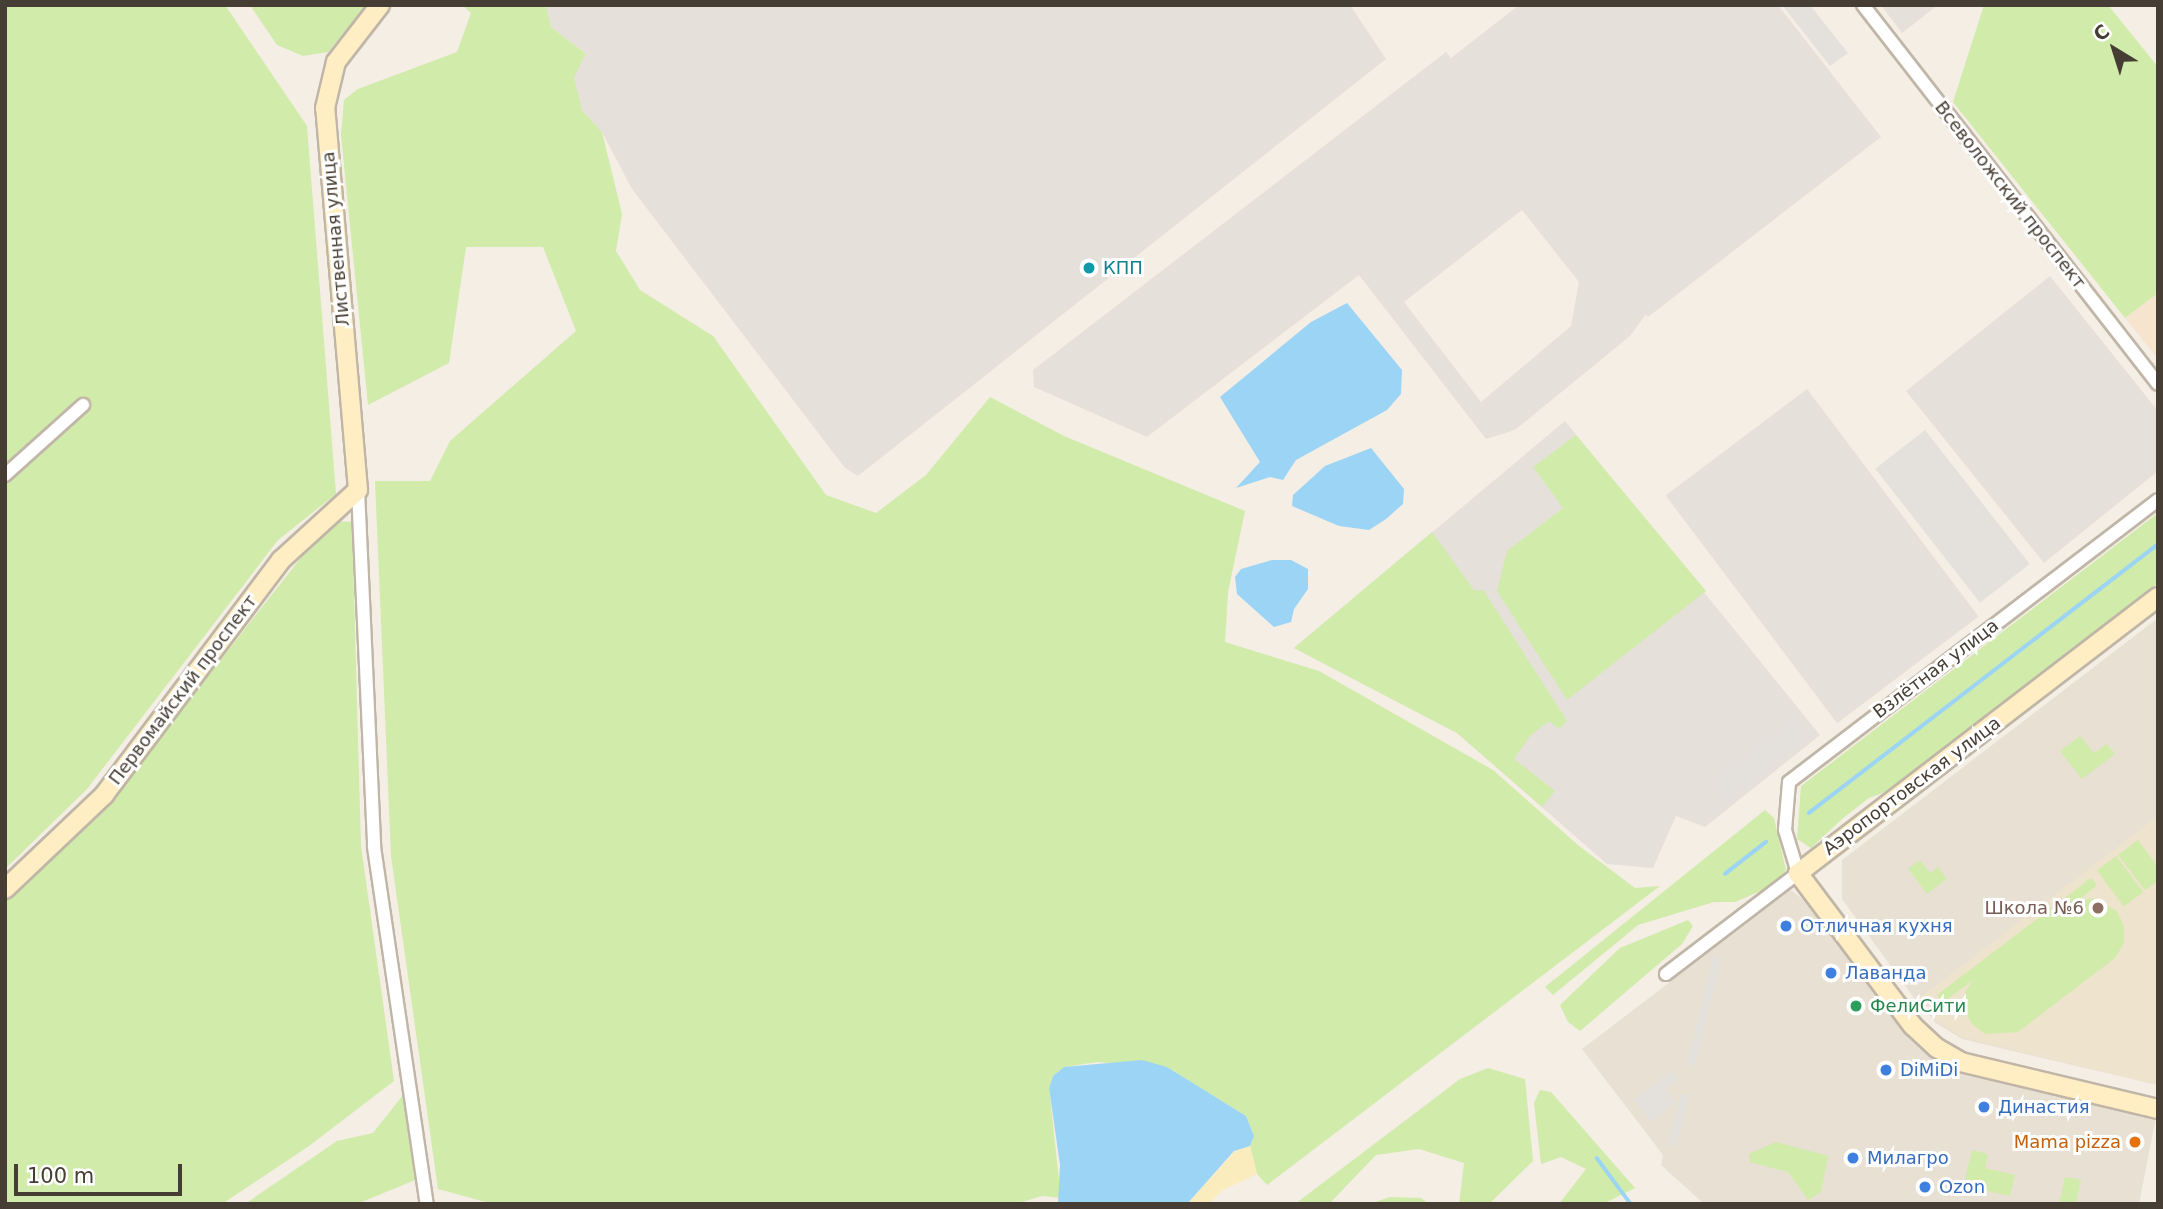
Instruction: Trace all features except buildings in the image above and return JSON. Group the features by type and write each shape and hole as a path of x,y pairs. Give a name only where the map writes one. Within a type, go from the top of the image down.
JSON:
{"street":[{"name":"Лиственная улица","path":"358,489 326,108 336,62 380,5"},
{"name":"Всеволожский проспект","path":"1863,5 2158,384"},
{"path":"5,475 83,405"},
{"name":"Первомайский проспект","path":"5,889 104,795 281,561 358,489"},
{"path":"358,489 374,847 427,1204"},
{"name":"Взлётная улица","path":"1798,873 1785,830 1789,782 2158,500"},
{"name":"Аэропортовская улица","path":"1666,974 2158,597"},
{"path":"1798,873 1913,1026 1937,1048 1961,1062 2158,1109"}],"shaded area":[{"path":"546,5 1350,5 1386,59 858,476 845,468 632,189 602,132 582,110 573,76 586,54 551,27"},
{"path":"1519,5 1778,5 1881,137 1648,317 1646,314 1630,336 1515,430 1486,439 1359,275 1147,437 1034,387 1033,370 1446,52 1451,58","holes":["1522,210 1579,282 1571,326 1481,402 1404,302"]},
{"path":"1782,5 1810,5 1848,53 1830,66"},
{"path":"1881,5 1938,5 1902,33"},
{"path":"2050,276 2158,411 2158,471 2044,563 1906,391"},
{"path":"2158,293 2158,359 2125,318"},
{"path":"1807,389 1979,617 1837,723 1666,496"},
{"path":"1565,421 1820,735 1705,827 1676,816 1653,868 1607,864 1457,733 1294,648"},
{"path":"1925,430 2030,564 1980,603 1875,469"},
{"path":"2158,618 2158,1085 1962,1039 1936,1023 1917,1002 1842,899 1842,860"},
{"path":"1795,720 1809,735 1731,797 1711,785"},
{"name":"Школа №6","path":"2158,816 2158,1080 2153,1084 1962,1037 1937,1021 1917,1000"},
{"path":"1791,890 1817,911 1924,1047 2156,1117 2139,1204 1704,1204 1661,1165 1663,1155 1582,1049"},
{"path":"1714,956 1722,958 1695,1066 1687,1064"},
{"path":"1671,1071 1678,1079 1665,1089 1676,1103 1651,1122 1634,1100"},
{"path":"1681,1094 1689,1096 1676,1146 1668,1144"}],"green space":[{"path":"5,5 225,5 307,126 336,494 278,540 87,789 5,869"},
{"path":"250,5 367,5 328,52 303,56 277,45"},
{"path":"462,5 546,5 551,27 586,54 574,77 582,110 602,132 622,214 616,251 640,290 713,336 826,495 876,513 926,475 990,397 1064,436 1245,511 1228,592 1225,642 1319,671 1493,770 1579,846 1635,888 1660,886 1267,1185 1257,1174 1250,1146 1254,1136 1246,1116 1167,1067 1097,1062 1064,1067 1053,1076 1049,1088 1061,1198 1042,1196 1015,1204 493,1204 438,1189 391,856 375,481 430,481 450,441 576,331 543,247 466,247 449,363 368,405 341,135 344,100 358,89 457,52 471,13"},
{"path":"1984,5 2108,5 2158,67 2158,293 2125,318 1953,102"},
{"path":"1576,435 1706,591 1567,700 1497,591 1507,551 1563,508 1533,467"},
{"path":"2158,513 2158,583 1888,791 1869,798 1811,848 1797,839 1801,786"},
{"path":"336,521 352,522 361,846 394,1081 309,1146 222,1204 5,1204 5,901 110,800 307,550"},
{"path":"1432,532 1474,590 1484,591 1567,721 1559,729 1549,721 1530,736 1514,759 1555,791 1542,807 1457,733 1294,648"},
{"path":"2080,736 2094,753 2107,744 2115,754 2082,779 2060,751"},
{"path":"1765,810 1774,818 1786,870 1772,886 1735,902 1714,902 1638,925 1553,995 1545,987"},
{"path":"2138,840 2158,867 2158,881 2145,890 2118,855"},
{"path":"2116,856 2143,892 2124,906 2097,870"},
{"path":"1920,860 1930,873 1938,867 1947,879 1927,894 1908,869"},
{"path":"2091,878 2097,885 2076,902 2092,898 2117,911 2124,926 2124,943 2115,958 2018,1032 1985,1034 1971,1023 1964,1007 1965,992 1973,980 1943,1003 1937,995"},
{"path":"1688,920 1693,926 1682,944 1580,1031 1568,1022 1560,1005 1620,948"},
{"path":"1488,1068 1525,1079 1533,1161 1489,1204 1459,1204 1464,1163 1419,1149 1376,1155 1329,1204 1295,1204 1460,1079"},
{"path":"1540,1090 1551,1092 1635,1188 1603,1204 1559,1204 1586,1169 1561,1157 1541,1164 1534,1103"},
{"path":"403,1095 415,1180 357,1204 245,1204 337,1141 373,1133"},
{"path":"1776,1142 1828,1156 1821,1192 1808,1200 1788,1172 1750,1162 1749,1154"},
{"path":"1972,1150 1988,1154 1985,1168 2015,1175 2010,1196 1983,1190 1984,1184 1965,1179"},
{"path":"2065,1177 2081,1180 2076,1204 2059,1204"},
{"path":"1390,1197 1421,1198 1429,1204 1369,1204"}],"sand":[{"path":"1250,1146 1257,1174 1223,1190 1209,1204 1187,1204 1235,1151"}],"water":[{"path":"1347,303 1402,370 1401,394 1387,410 1296,460 1283,480 1270,477 1236,488 1260,462 1220,397 1311,322"},
{"path":"1371,448 1404,489 1403,504 1386,519 1369,530 1339,526 1292,506 1293,495 1325,466"},
{"path":"1272,560 1291,560 1308,569 1308,589 1294,609 1291,622 1274,627 1237,594 1235,577 1241,569"},
{"path":"1142,1060 1167,1067 1246,1116 1254,1136 1250,1146 1234,1151 1187,1204 1058,1204 1060,1165 1049,1088 1053,1076 1064,1067"}],"waterway":[{"path":"1809,813 2158,544"},
{"path":"1725,874 1766,842"},
{"path":"1597,1158 1631,1204"}],"place":[{"name":"КПП","path":"1089,268"},
{"name":"Школа №6","path":"2098,908"},
{"name":"Отличная кухня","path":"1786,926"},
{"name":"Лаванда","path":"1831,973"},
{"name":"ФелиСити","path":"1856,1006"},
{"name":"DiMiDi","path":"1886,1070"},
{"name":"Династия","path":"1984,1107"},
{"name":"Mama pizza","path":"2135,1142"},
{"name":"Милагро","path":"1853,1158"},
{"name":"Ozon","path":"1925,1187"}]}
